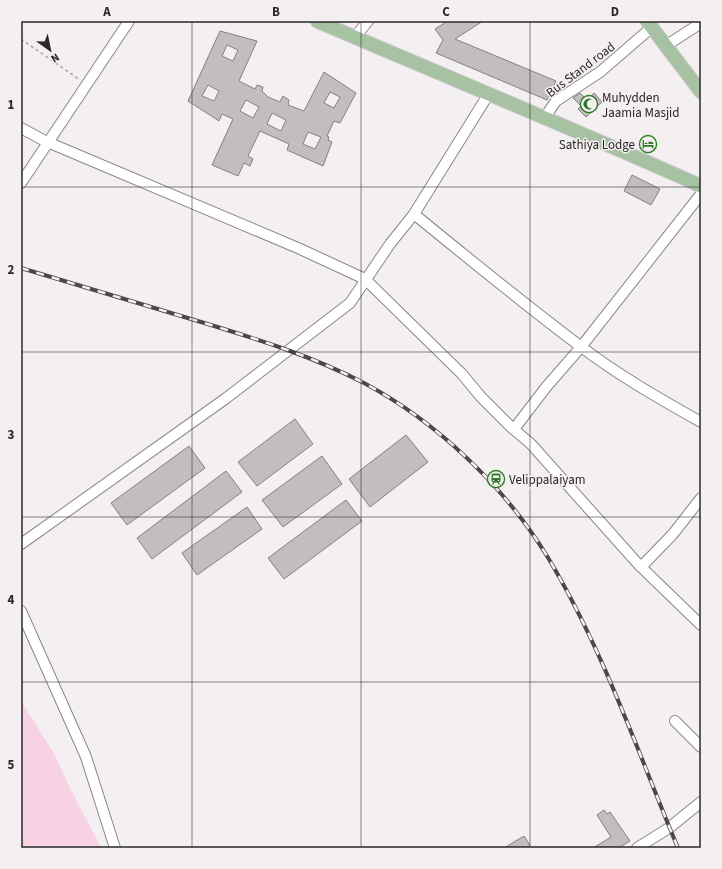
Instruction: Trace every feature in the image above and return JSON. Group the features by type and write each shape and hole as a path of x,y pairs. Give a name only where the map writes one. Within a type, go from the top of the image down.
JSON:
{"main road":[{"path":"316,21 488,95 545,117 701,186"},
{"path":"649,24 701,92"}],"street":[{"path":"21,182 129,21"},
{"path":"355,38 368,21"},
{"path":"666,46 701,23"},
{"name":"Bus Stand road","path":"545,117 556,101 600,72 649,24"},
{"path":"21,544 273,364 350,303 365,279 414,214 488,95"},
{"path":"21,128 47,142 298,248 365,279 462,374 481,397 531,444 641,567 701,625"},
{"path":"514,429 547,386 581,347 701,194"},
{"path":"414,214 581,347 617,371 701,422"},
{"path":"641,567 673,534 701,498"},
{"path":"21,611 86,757 115,848"},
{"path":"675,721 701,747"},
{"path":"637,848 669,828 701,802"}],"path":[{"path":"21,39 46,58 87,84"}],"shaded area":[{"path":"21,701 53,752 101,848 21,848"}],"building":[{"path":"448,21 483,21 455,39 556,81 547,100 436,53 443,40 435,29"},
{"path":"220,31 257,41 239,81 255,89 257,85 263,87 262,91 268,97 280,102 283,96 289,100 288,105 304,111 324,72 356,93 340,123 334,121 327,136 329,137 328,140 332,142 323,166 287,150 289,144 260,131 248,156 253,159 250,166 244,163 238,176 212,165 233,119 222,114 219,121 188,101","holes":["227,45 238,50 233,61 222,56","208,85 219,91 214,101 202,96","330,92 340,97 334,108 324,103","246,100 259,107 253,118 240,111","272,113 286,120 281,131 267,124","308,132 321,137 315,149 303,144"]},
{"name":"Muhydden Jaamia Masjid","path":"580,93 587,100 594,93 602,102 586,117 578,109 581,106 573,98"},
{"path":"632,175 660,189 651,205 624,191"},
{"path":"295,419 313,444 257,486 238,462"},
{"path":"406,435 428,462 370,507 349,479"},
{"path":"189,446 205,468 127,525 111,503"},
{"path":"322,456 342,484 283,527 262,500"},
{"path":"226,471 242,492 152,559 137,538"},
{"path":"346,500 362,521 284,579 268,558"},
{"path":"247,507 262,529 197,575 182,553"},
{"path":"604,810 607,814 610,812 630,841 618,848 593,848 611,837 597,815"},
{"path":"524,836 530,845 525,848 504,848"}],"railway":[{"path":"21,268 222,328 304,356 364,383 391,399 443,436 467,458 511,505 547,556 567,591 585,626 618,699 678,848"}],"place":[{"name":"Muhydden Jaamia Masjid","path":"589,104"},
{"name":"Sathiya Lodge","path":"648,144"},
{"name":"Velippalaiyam","path":"496,479"}]}
